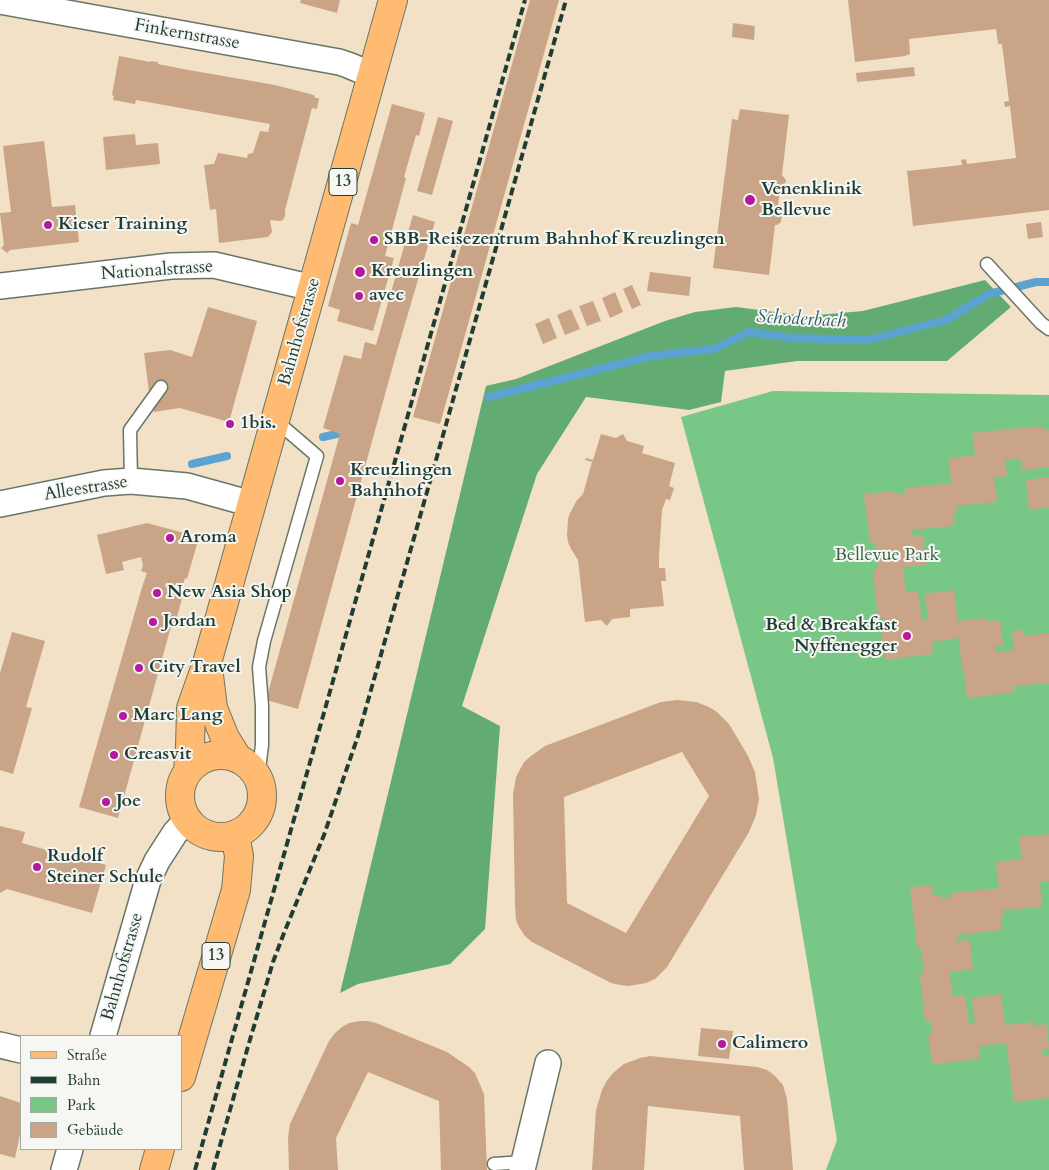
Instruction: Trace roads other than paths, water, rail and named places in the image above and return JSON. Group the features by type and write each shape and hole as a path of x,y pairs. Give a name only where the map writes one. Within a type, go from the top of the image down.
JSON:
{"main road":[{"name":"Bahnhofstrasse","path":"188,771 191,708 207,664 242,501 275,420 393,0"},
{"name":"Bahnhofstrasse","path":"207,664 213,708 225,738 237,758"},
{"path":"223,754 237,758 249,765 258,777 262,790 261,804 256,817 247,828 235,835 209,836 197,830 187,820 181,808 179,795 182,782 188,771 197,761 209,756 223,754"},
{"name":"13","path":"182,1073 236,890 239,856 235,835"},
{"path":"154,1170 160,1150"}],"street":[{"name":"Finkernstrasse","path":"0,3 339,62 372,75"},
{"name":"Nationalstrasse","path":"0,286 171,266 214,265 313,288"},
{"name":"Alleestrasse","path":"0,504 104,482 131,481 187,486 242,501"},
{"name":"Bahnhofstrasse","path":"103,1035 148,880 157,861 175,833 187,820"},
{"path":"0,1045 20,1050"},
{"path":"523,1166 548,1063"},
{"path":"64,1170 70,1150"}],"lane":[{"path":"987,264 1041,323 1049,329"},
{"path":"131,481 130,430 161,387"},
{"path":"258,777 262,744 259,667 264,641 317,456 275,420"},
{"path":"494,1164 523,1166"}],"waterway":[{"name":"Schoderbach","path":"489,397 651,356 714,349 749,332 792,338 868,340 946,320 989,294 1036,282 1049,282"},
{"name":"Schoderbach","path":"323,437 337,434"},
{"name":"Schoderbach","path":"192,464 227,456"}],"railway":[{"path":"195,1170 525,0"},
{"path":"213,1170 273,962 324,835 358,736 566,0"}],"place":[{"name":"Venenklinik Bellevue","path":"750,200"},
{"name":"Kieser Training","path":"48,225"},
{"name":"SBB-Reisezentrum Bahnhof Kreuzlingen","path":"374,240"},
{"name":"Kreuzlingen","path":"360,272"},
{"name":"avec","path":"359,296"},
{"name":"1bis.","path":"230,424"},
{"name":"Kreuzlingen Bahnhof","path":"340,481"},
{"name":"Aroma","path":"170,538"},
{"name":"New Asia Shop","path":"157,593"},
{"name":"Jordan","path":"153,622"},
{"name":"Bed & Breakfast Nyffenegger","path":"907,636"},
{"name":"City Travel","path":"139,668"},
{"name":"Marc Lang","path":"123,716"},
{"name":"Creasvit","path":"114,755"},
{"name":"Joe","path":"106,802"},
{"name":"Rudolf Steiner Schule","path":"37,867"},
{"name":"Calimero","path":"722,1044"}],"park label":[{"name":"Bellevue Park","path":"887,556"}]}
